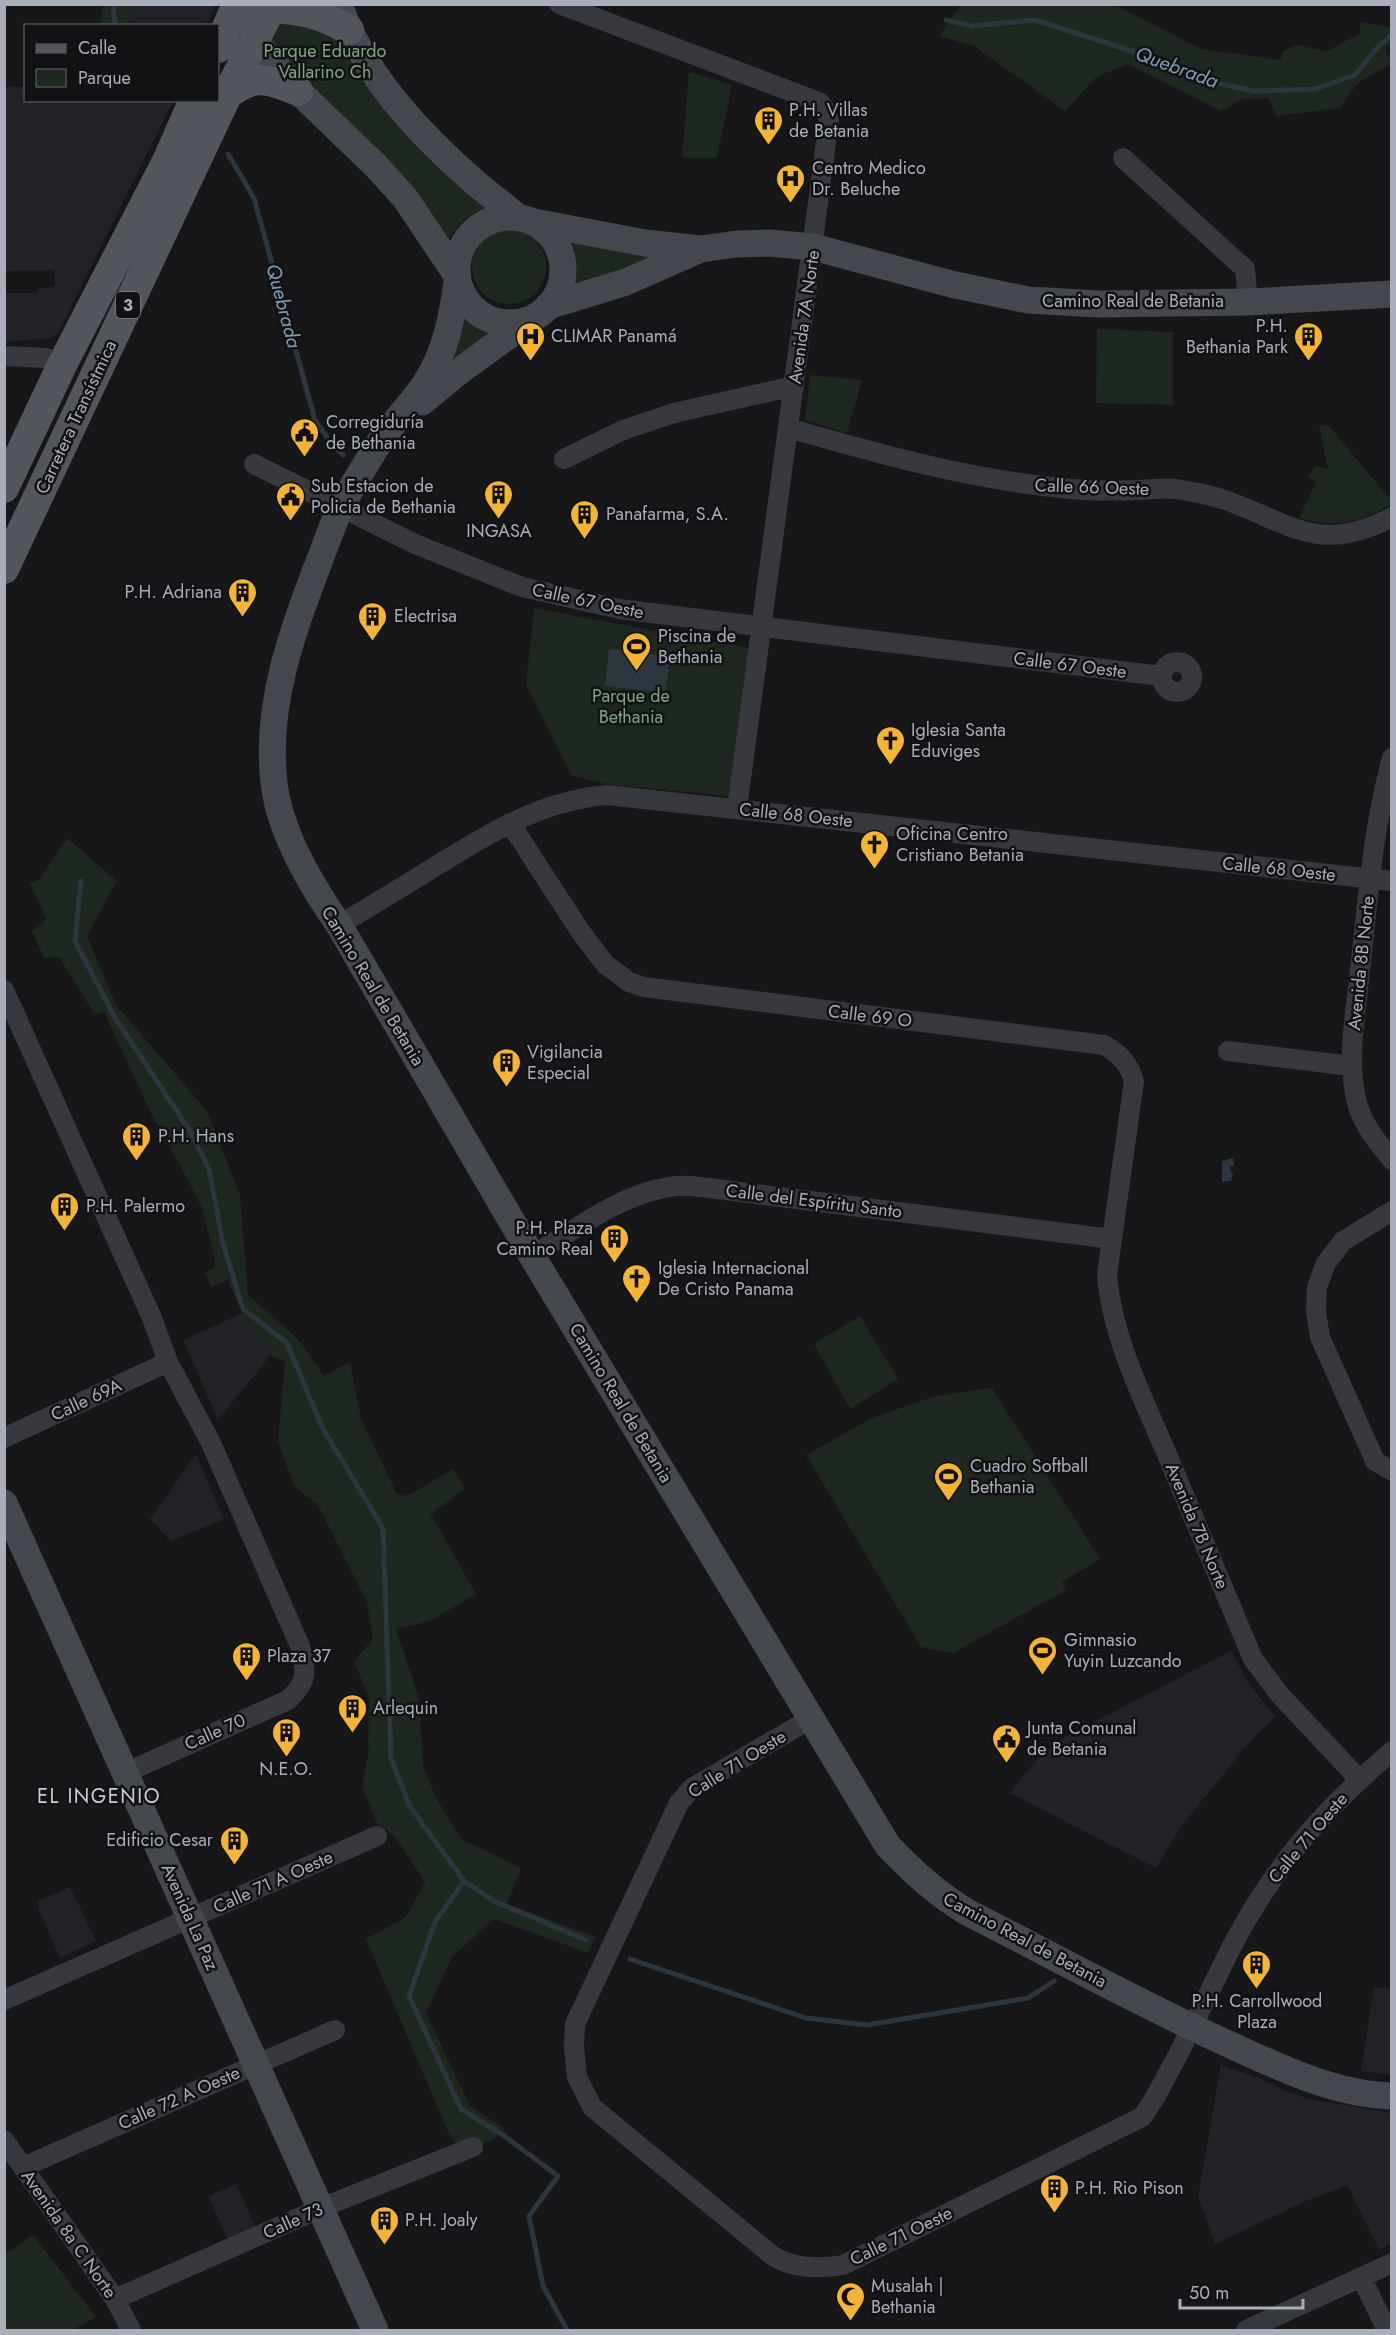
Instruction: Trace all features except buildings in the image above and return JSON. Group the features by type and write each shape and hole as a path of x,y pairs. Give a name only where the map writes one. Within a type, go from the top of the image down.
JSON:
{"main road":[{"path":"219,46 233,12 272,6 344,17"},
{"name":"Carretera Transístmica","path":"4,569 227,95 272,6"},
{"path":"227,95 244,83 258,80 273,81 298,91"},
{"name":"Carretera Transístmica","path":"4,488 62,365 168,159 193,102"}],"street":[{"name":"Avenida 7A Norte","path":"559,4 819,102 829,120 737,809"},
{"path":"233,12 254,41 298,91 398,190 457,278 468,302 485,318 501,323 516,323 540,312 558,294 563,261 548,232 526,220 501,218 486,222 473,231 460,251 457,278"},
{"name":"Camino Real de Betania","path":"344,17 370,69 389,95 450,159 526,220 612,237 701,249 737,244 769,243 813,247 940,282 1028,300 1098,304 1248,302 1392,294"},
{"path":"1123,158 1245,269 1248,302"},
{"name":"Camino Real de Betania","path":"384,434 457,374 540,312 626,282 701,249"},
{"name":"Camino Real de Betania","path":"457,278 452,322 441,356 424,385 384,434 341,507 299,613 277,699 273,738 274,783 283,819 298,857 316,892 339,926 532,1256 888,1846 939,1895 967,1912 1193,2027 1301,2077 1357,2091 1392,2096"},
{"path":"4,356 46,358 62,365"},
{"path":"564,459 623,430 664,417 794,386"},
{"name":"Calle 66 Oeste","path":"788,429 903,461 966,475 1065,489 1172,488 1199,493 1223,499 1296,530 1324,536 1363,530 1392,517"},
{"name":"Calle 67 Oeste","path":"254,464 415,544 522,587 619,609 1161,676"},
{"name":"Avenida 8B Norte","path":"1392,758 1384,787 1370,879 1352,1066 1358,1106 1364,1120 1392,1160"},
{"name":"Calle 68 Oeste","path":"339,926 510,823 559,804 607,795 1392,881"},
{"name":"Calle 69 O","path":"510,823 579,931 605,964 629,982 668,990 1104,1045 1116,1051 1131,1070 1134,1081 1112,1239"},
{"path":"4,990 152,1318 168,1362"},
{"path":"1228,1051 1352,1066"},
{"name":"Calle del Espíritu Santo","path":"532,1256 608,1209 642,1193 678,1186 1112,1239"},
{"path":"1392,1211 1343,1241 1326,1263 1317,1287 1316,1312 1320,1337 1375,1461 1392,1471"},
{"name":"Avenida 7B Norte","path":"1112,1239 1107,1275 1109,1300 1122,1344 1143,1400 1253,1659 1280,1695 1359,1779"},
{"name":"Calle 69A","path":"4,1438 168,1362"},
{"name":"Calle 70","path":"125,1773 288,1700 302,1687 306,1671 300,1647 211,1443 168,1362"},
{"name":"Avenida La Paz","path":"4,1503 375,2331"},
{"name":"Calle 71 Oeste","path":"810,1719 692,1788 679,1803 575,2024 573,2047 577,2077 592,2107 773,2256 787,2264 815,2267 843,2265 1142,2117 1152,2104 1233,1946 1273,1876 1315,1824 1359,1779 1392,1751"},
{"name":"Calle 71 A Oeste","path":"4,2000 377,1836"},
{"name":"Calle 72 A Oeste","path":"23,2167 335,2030"},
{"name":"Avenida 8a C Norte","path":"4,2140 115,2299 131,2331"},
{"name":"Calle 73","path":"115,2299 321,2208 473,2147"},
{"path":"1246,2331 1392,2263"},
{"path":"1361,2277 1387,2331"}],"shaded area":[{"path":"130,5 215,5 206,24 128,24"},
{"path":"24,86 24,102 173,102 58,333 51,338 5,342 5,293 37,293 38,288 55,287 54,270 5,271 5,88"},
{"name":"Piscina de Bethania","path":"609,649 670,656 665,693 605,686"},
{"path":"1233,1158 1234,1165 1230,1167 1233,1173 1231,1181 1222,1182 1222,1161"},
{"path":"234,1317 275,1350 218,1420 183,1340"},
{"path":"196,1454 224,1519 171,1541 150,1519"},
{"path":"1231,1651 1247,1681 1275,1717 1253,1738 1183,1824 1156,1868 1010,1793 1043,1753 1063,1738"},
{"path":"70,1887 96,1941 60,1958 37,1901"},
{"path":"1374,1987 1391,1989 1391,2075 1361,2071"},
{"path":"1221,2065 1257,2077 1308,2099 1391,2113 1391,2244 1379,2250 1347,2185 1306,2201 1215,2244 1198,2197"},
{"path":"236,2184 256,2227 228,2240 208,2196"}],"green space":[{"path":"1097,4 1121,8 1201,49 1281,60 1282,52 1296,45 1327,51 1359,34 1361,22 1391,28 1391,44 1385,48 1391,64 1359,82 1339,108 1276,116 1269,98 1243,99 1221,111 1128,64 1096,77 1065,111 974,46 939,36 961,5"},
{"path":"103,5 130,5 128,24 100,24"},
{"name":"Parque Eduardo Vallarino Ch","path":"276,15 346,39 488,206 464,220 447,242 307,89 267,34"},
{"path":"689,72 732,85 717,158 682,158"},
{"path":"502,230 516,230 530,236 540,246 546,260 544,281 530,298 516,304 502,304 488,298 478,288 472,274 472,260 478,246 488,236"},
{"path":"570,241 660,258 573,287 576,264"},
{"path":"463,317 493,332 464,360 448,362"},
{"path":"1097,329 1173,332 1173,405 1096,403"},
{"path":"810,375 862,380 847,433 805,420"},
{"path":"1328,425 1391,500 1391,504 1368,516 1347,522 1324,523 1299,518 1316,482 1308,478 1315,465 1328,469 1319,426"},
{"name":"Parque de Bethania","path":"534,608 758,650 739,797 606,784 572,776 526,684"},
{"path":"67,838 117,881 87,936 116,1005 207,1111 240,1195 248,1295 298,1339 324,1376 350,1362 361,1419 397,1494 407,1496 453,1469 465,1489 431,1514 476,1594 430,1621 396,1629 419,1698 423,1765 435,1796 461,1839 521,1868 507,1904 596,1937 588,1953 494,1919 452,1957 426,2013 470,2106 505,2129 489,2142 459,2148 448,2132 366,1939 406,1917 425,1882 396,1838 377,1823 362,1787 368,1755 369,1698 354,1661 373,1639 367,1602 318,1505 294,1486 278,1441 285,1362 270,1355 274,1350 234,1317 242,1313 228,1280 211,1287 205,1272 214,1268 215,1260 202,1208 150,1111 104,1012 95,1015 59,957 44,958 32,931 46,919 30,883 40,879"},
{"path":"860,1316 898,1379 850,1409 814,1344"},
{"name":"Cuadro Softball Bethania","path":"992,1388 1100,1559 1062,1582 1066,1590 953,1653 921,1647 806,1455 872,1418 935,1396"},
{"path":"33,2235 96,2317 72,2330 5,2330 5,2254"}],"waterway":[{"name":"Quebrada","path":"113,4 115,24"},
{"name":"Quebrada","path":"946,20 972,26 1035,20 1157,59 1212,82 1254,91 1315,89 1355,75 1376,49 1392,34"},
{"name":"Quebrada","path":"228,154 254,198 315,420 331,443 343,455"},
{"path":"81,881 75,941 114,1016 190,1131 209,1169 223,1243 243,1309 287,1343 322,1427 383,1528 391,1758 409,1805 464,1881 435,1922 409,1996 461,2109 503,2135 558,2176 529,2216 543,2286 567,2330"},
{"path":"464,1881 496,1902 586,1940"},
{"path":"630,1959 806,2018 867,2025 1028,1998 1054,1981"}],"place":[{"name":"P.H. Villas de Betania","path":"768,146"},
{"name":"Centro Medico Dr. Beluche","path":"791,204"},
{"name":"CLIMAR Panamá","path":"530,362"},
{"name":"P.H. Bethania Park","path":"1309,362"},
{"name":"Corregiduría de Bethania","path":"305,458"},
{"name":"INGASA","path":"499,520"},
{"name":"Sub Estacion de Policia de Bethania","path":"290,522"},
{"name":"Panafarma, S.A.","path":"585,540"},
{"name":"P.H. Adriana","path":"243,618"},
{"name":"Electrisa","path":"373,642"},
{"name":"Piscina de Bethania","path":"637,672"},
{"name":"Iglesia Santa Eduviges","path":"890,766"},
{"name":"Oficina Centro Cristiano Betania","path":"875,870"},
{"name":"Vigilancia Especial","path":"506,1088"},
{"name":"P.H. Hans","path":"137,1162"},
{"name":"P.H. Palermo","path":"65,1232"},
{"name":"P.H. Plaza Camino Real","path":"614,1264"},
{"name":"Iglesia Internacional De Cristo Panama","path":"637,1304"},
{"name":"Cuadro Softball Bethania","path":"949,1502"},
{"name":"Gimnasio Yuyin Luzcando","path":"1043,1676"},
{"name":"Plaza 37","path":"246,1682"},
{"name":"Arlequin","path":"352,1734"},
{"name":"N.E.O.","path":"286,1758"},
{"name":"Junta Comunal de Betania","path":"1006,1764"},
{"name":"Edificio Cesar","path":"234,1866"},
{"name":"P.H. Carrollwood Plaza","path":"1257,1990"},
{"name":"P.H. Rio Pison","path":"1054,2214"},
{"name":"P.H. Joaly","path":"384,2246"},
{"name":"Musalah | Bethania","path":"850,2322"}],"district":[{"name":"EL INGENIO","path":"99,1796"}]}
